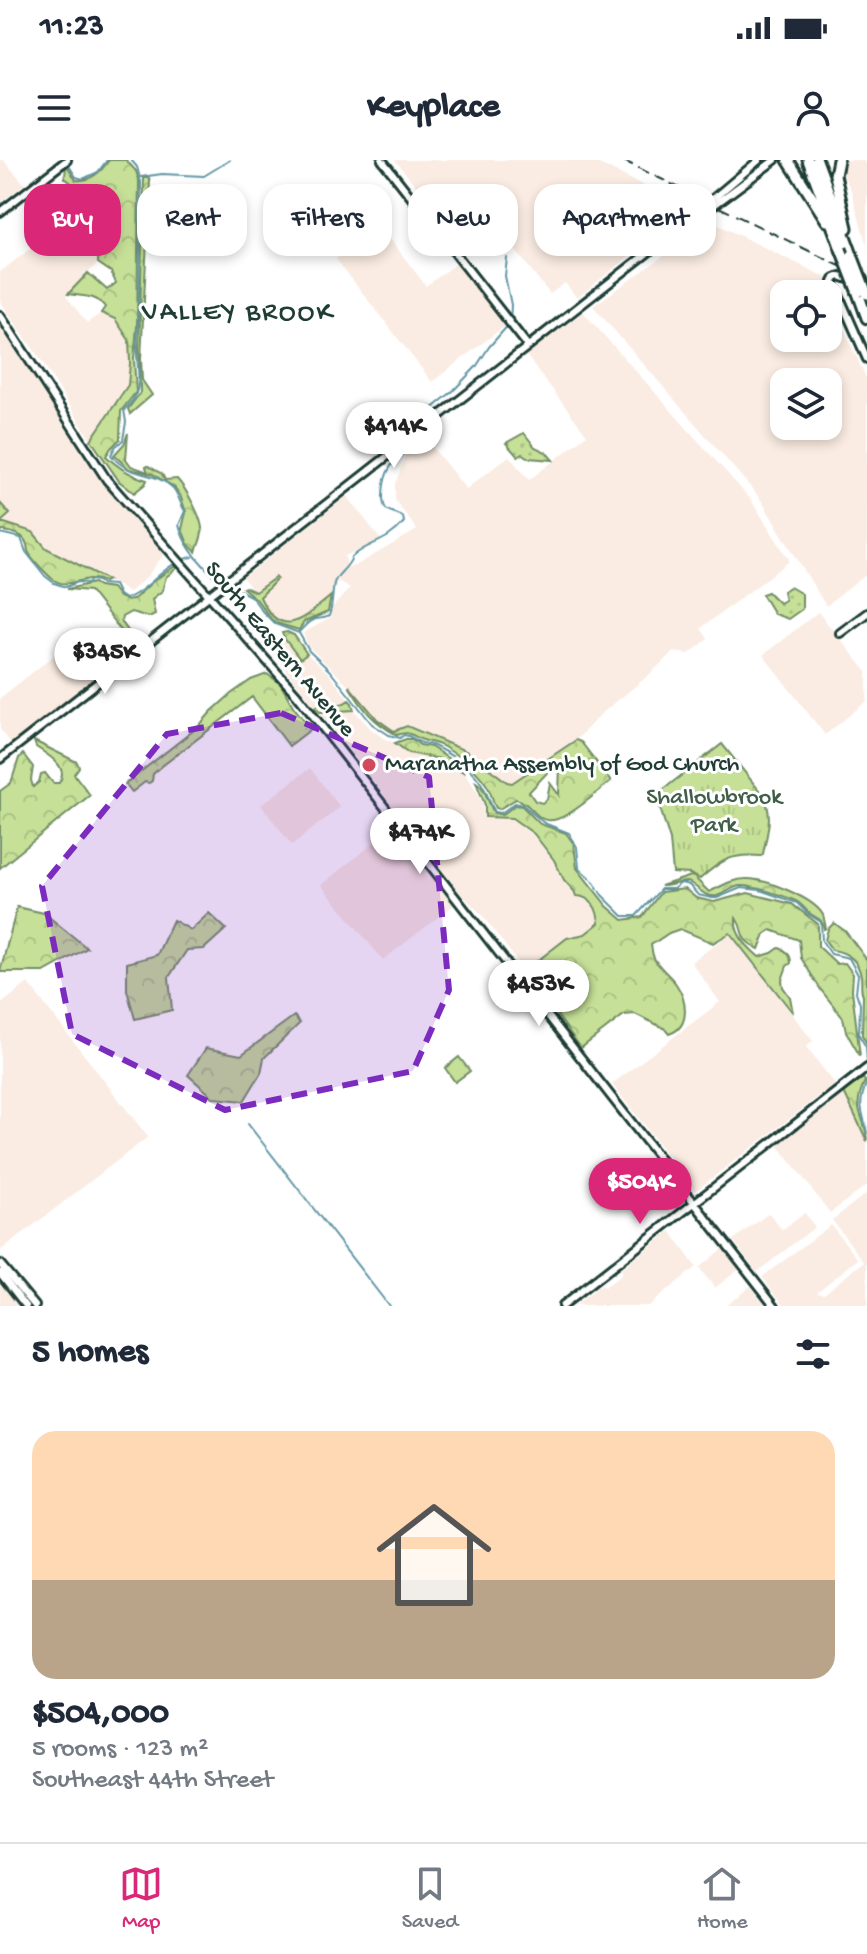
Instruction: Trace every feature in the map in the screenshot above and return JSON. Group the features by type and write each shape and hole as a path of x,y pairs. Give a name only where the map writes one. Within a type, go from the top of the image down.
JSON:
{"highway":[{"path":"788,160 834,231"},
{"path":"808,160 841,249 864,292"},
{"path":"817,160 864,292 867,318"},
{"path":"838,160 835,175 852,255"}],"main road":[{"path":"0,212 67,160"},
{"path":"382,160 528,346"},
{"path":"716,196 759,160"},
{"path":"716,204 775,160"},
{"path":"0,759 643,256"},
{"path":"864,292 843,276 834,280 867,359"},
{"name":"South Eastern Avenue","path":"0,315 107,480 307,707 775,1306"},
{"path":"840,633 867,613"},
{"path":"562,1306 867,1068"},
{"path":"0,1264 35,1306"},
{"path":"0,1273 26,1306"}],"highlighted area":[{"path":"281,713 429,777 449,990 413,1071 225,1110 72,1034 42,886 167,734"}],"shaded area":[{"path":"0,160 3,160 25,184 0,203"},
{"path":"395,160 591,160 640,184 534,184 534,256 630,256 577,298 565,283 550,294 518,254 518,184 414,184"},
{"path":"843,160 862,160 867,165 867,246 851,190 840,169"},
{"path":"716,224 825,277 826,280 770,280 770,352 842,352 842,325 867,380 867,574 826,606 759,497 593,306 664,256 716,256"},
{"path":"392,242 426,286 457,263 506,325 432,382 336,259 340,256 392,256"},
{"path":"24,254 24,256 98,256 98,263 66,296 87,323 101,313 115,319 129,341 130,363 128,385 91,440 0,301 0,272"},
{"path":"583,312 751,500 790,561 701,628 708,639 689,654 673,652 601,714 576,740 512,784 466,751 407,726 395,731 377,719 308,646 303,633 331,618 331,609 350,588 338,581 331,596 306,616 300,620 283,621 267,613 260,597 277,579 255,593 243,578 347,496 382,541 345,556 347,567 355,566 417,530 395,500 395,485 406,455 425,438 466,489 509,456 529,480 587,435 526,355"},
{"path":"0,320 98,475 164,554 146,578 129,592 46,548 33,532 0,521 10,514 0,503"},
{"path":"818,612 867,672 867,701 825,735 763,655"},
{"path":"284,638 300,659 307,654 328,673 349,700 343,705 335,706 328,702 315,707 269,649"},
{"path":"71,642 97,676 11,743 0,729 0,698"},
{"path":"354,710 370,728 409,753 440,759 465,773 478,793 484,818 511,819 534,836 575,897 588,900 597,913 597,923 584,933 567,937 524,970 482,915 460,893 320,712"},
{"path":"310,768 340,807 292,845 261,805"},
{"path":"396,825 455,904 383,960 321,885"},
{"path":"730,934 813,1041 806,1047 835,1084 695,1191 612,1084 720,1002 691,962"},
{"path":"28,983 148,1137 0,1251 0,1005"},
{"path":"844,1092 867,1141 867,1185 830,1213 778,1145"},
{"path":"867,1193 867,1306 785,1306 762,1277 831,1225 858,1259 817,1292 824,1293 864,1262 832,1220"},
{"path":"769,1213 782,1230 805,1213 815,1227 757,1272 733,1240"},
{"path":"670,1231 696,1267 648,1306 574,1306 601,1285 604,1288 622,1274 620,1270"},
{"path":"723,1248 739,1269 715,1288 699,1268"},
{"path":"0,1279 21,1306 0,1306"},
{"path":"751,1286 766,1306 725,1306"}],"green space":[{"path":"109,160 126,160 136,171 139,181 134,359 136,392 121,411 120,439 106,456 125,471 147,480 134,493 119,481 91,440 128,385 129,340 115,319 101,313 105,307 101,303 68,294 88,273 107,290 116,283 111,272 98,263 98,256 121,256 121,184 72,184 65,178 66,164 76,180 95,175"},
{"path":"142,256 146,256 141,359 142,380 152,395 130,414 128,409 140,393"},
{"path":"128,433 126,459 131,466 148,472 148,466 162,474 165,480 177,479 189,497 202,527 196,552 188,544 182,529 186,512 174,487 152,474 129,469 114,455 124,444"},
{"path":"524,433 535,447 553,460 529,458 522,454 518,457 506,443"},
{"path":"0,503 10,514 1,522 33,532 46,548 108,580 91,579 66,584 54,580 32,558 23,538 0,530"},
{"path":"175,566 177,568 166,577 162,591 152,599 155,614 149,617 131,612 122,617 121,621 137,643 134,647 90,591 67,589 94,583 112,588 119,597 128,601"},
{"path":"276,577 260,597 276,619 293,622 331,596 328,612 304,622 299,630 276,623 243,588 255,592"},
{"path":"790,587 802,594 802,609 788,619 774,614 762,594 768,592 779,603 785,600 783,591"},
{"path":"282,633 294,635 307,654 300,659 284,638"},
{"path":"267,674 280,683 311,729 289,746 252,697 162,766 153,774 152,781 145,782 132,792 125,784 199,726 231,694 251,680"},
{"path":"349,686 377,719 394,731 407,726 466,751 507,782 512,783 576,740 581,742 611,781 577,808 557,819 541,818 516,799 496,808 486,784 461,759 438,744 408,734 397,735 369,714","holes":["556,763 560,764 559,795 550,783 547,799 542,803 535,801 529,792"]},
{"path":"349,700 354,710 320,712 315,707 325,703 340,704"},
{"path":"406,739 431,747 465,773 440,759 409,753 395,743"},
{"path":"34,741 77,762 79,767 74,774 90,795 0,868 0,791 11,783 19,758 23,754 33,767 33,787 39,782 41,774 45,773 53,783 59,783 62,777 60,767 36,747"},
{"name":"Shallowbrook Park","path":"722,744 766,802 769,824 763,854 728,859 700,879 690,874 673,873 670,840 656,795"},
{"path":"476,782 485,792 494,813 502,815 515,805 522,806 540,824 566,833 574,844 577,868 607,906 623,920 642,917 661,892 685,889 696,898 714,902 748,893 792,904 818,924 818,946 837,964 845,963 853,974 860,1056 846,1032 843,1018 801,958 799,940 771,930 765,934 759,949 744,938 736,918 739,935 759,957 779,948 789,955 791,963 782,980 793,1013 730,933 713,943 680,929 651,945 656,962 676,984 683,998 685,1012 681,1025 669,1034 664,1028 635,1014 624,1015 581,1048 527,978 527,969 567,938 585,934 599,923 597,913 590,901 576,896 534,834 512,818 485,817 485,805"},
{"path":"691,876 709,892 740,879 776,885 810,902 823,915 826,928 799,903 761,889 740,886 712,896 687,882 661,886"},
{"path":"17,907 44,913 87,948 44,972 0,972"},
{"path":"209,913 226,929 204,949 187,950 169,977 172,1010 135,1019 127,990 127,963 157,955 173,920 191,930"},
{"path":"834,923 845,931 867,960 867,1044 862,1035 860,970 851,958 832,950 825,940 828,929"},
{"path":"294,1016 300,1023 264,1058 261,1073 244,1101 214,1098 188,1075 206,1048 241,1055"},
{"path":"459,1057 470,1071 455,1082 445,1068"},
{"path":"863,1078 859,1107 867,1141 844,1092"}],"waterway":[{"path":"68,164 76,177 83,179 98,172 107,160"},
{"path":"131,160 137,167 141,182 139,379 135,395 124,410 123,440 111,455 126,467 158,478 173,488 185,511 179,525 185,541 217,580"},
{"path":"141,177 162,174 204,176 230,160"},
{"path":"412,432 414,423 452,392 510,323 511,305 505,276 507,258"},
{"path":"299,632 313,620 329,616 334,583 352,557 391,534 404,522 403,517 385,508 384,486 391,465 409,448 414,437"},
{"path":"0,533 21,538 26,552 54,583 66,587 78,582 98,581 114,585 125,599 142,590 174,564 193,557"},
{"path":"232,586 252,597 275,624 299,633 309,651 330,671 372,724 389,735 400,738 409,736 455,758 480,781 495,812 501,813 515,803 523,805 544,823 569,833 577,847 579,868 623,916 636,916 661,889 673,889 681,883 689,885 698,895 712,898 741,888 760,890 797,903 821,922 822,941 831,954 849,958 858,975 859,1035 866,1047 867,1062"},
{"path":"867,1081 861,1103 867,1133"},
{"path":"248,1124 389,1306"}],"railway":[{"path":"622,160 867,279"}],"place":[{"name":"Maranatha Assembly of God Church","path":"369,765"}],"district":[{"name":"VALLEY BROOK","path":"238,313"}]}
